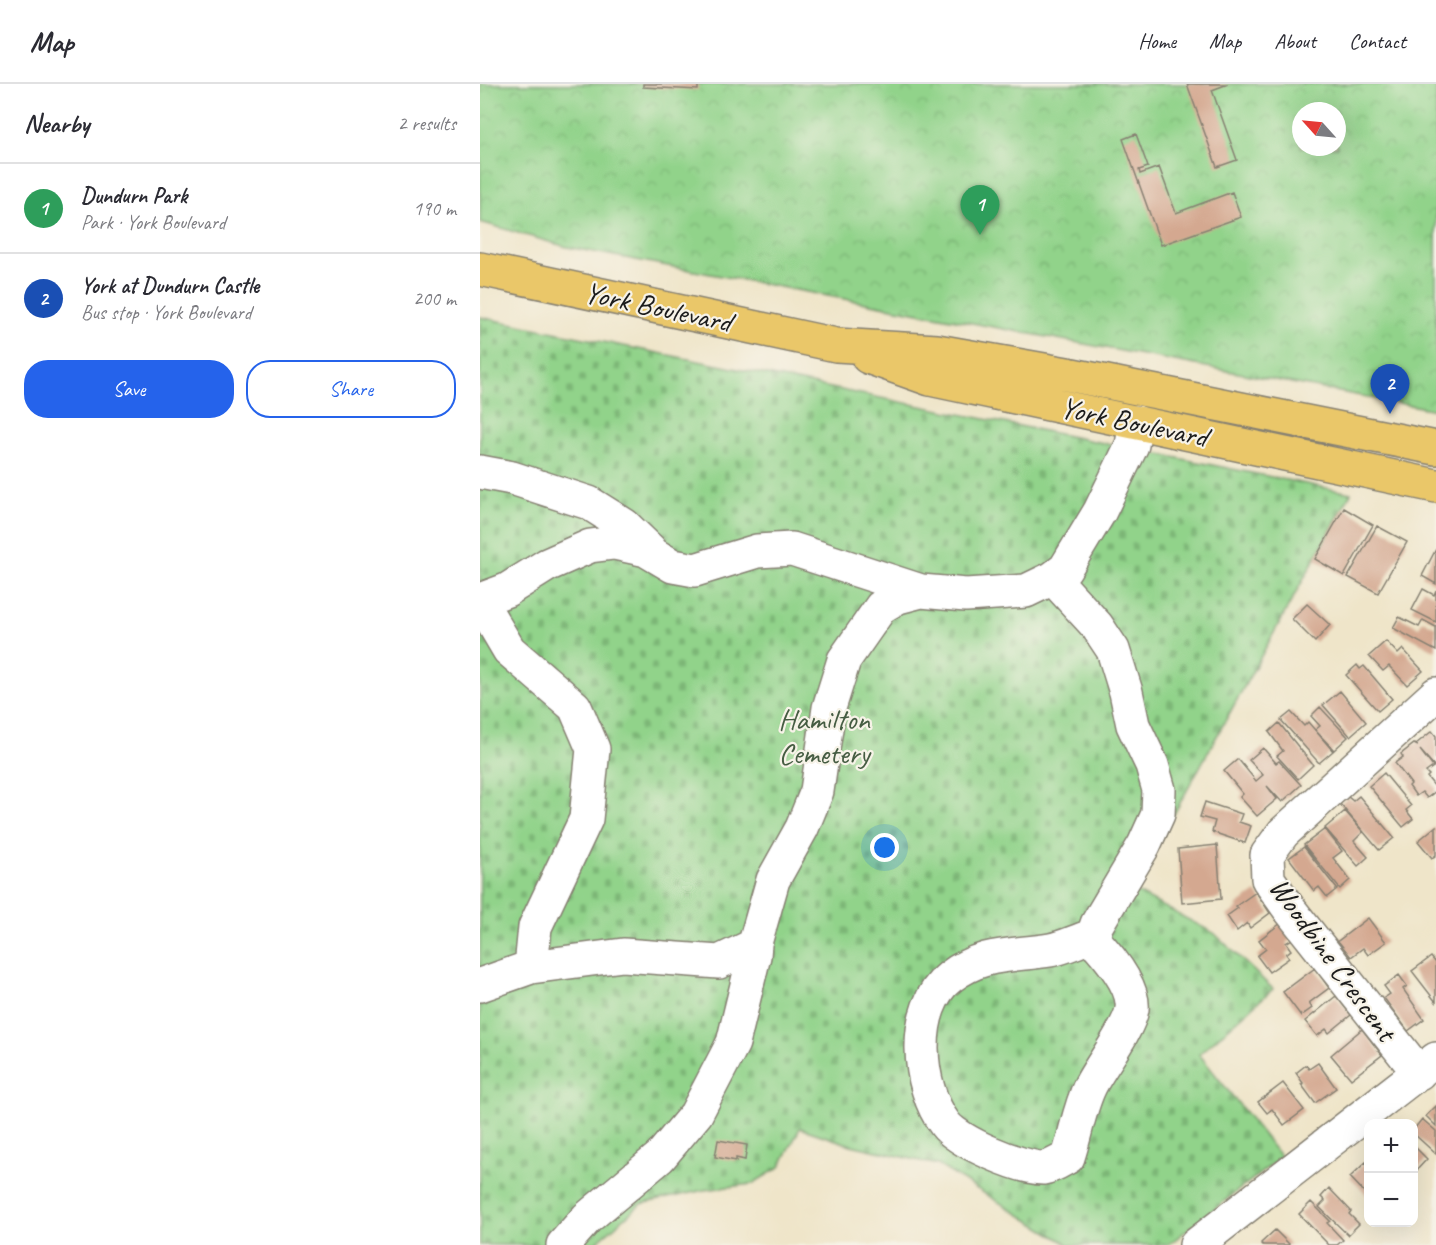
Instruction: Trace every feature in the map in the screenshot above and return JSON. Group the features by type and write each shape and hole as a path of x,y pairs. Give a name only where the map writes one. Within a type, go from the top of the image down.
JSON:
{"main road":[{"name":"York Boulevard","path":"480,268 836,345 930,380 1436,486"},
{"name":"York Boulevard","path":"836,345 937,351 1067,374 1436,448"}],"street":[{"path":"531,967 535,927 586,819 593,749 575,707 509,650 480,600 507,590 547,565 590,546 614,543 646,550 673,566 695,570 757,550 792,549 921,591 966,596 1026,591 1053,578 1065,569 1100,511 1132,445 1136,422"},
{"path":"480,472 512,478 589,502 624,525 653,554"},
{"path":"1053,578 1097,626 1113,650 1133,725 1152,765 1159,790 1158,814 1144,845 1097,924 1092,938"},
{"path":"563,1245 587,1218 660,1157 696,1114 733,1044 755,945 773,880 802,828 817,791 829,708 844,660 881,607 898,597 921,591"},
{"name":"Woodbine Crescent","path":"1427,1066 1279,894 1268,879 1268,855 1283,832 1436,694"},
{"path":"1092,938 1112,959 1127,986 1132,1008 1122,1032 1090,1086 1078,1118 1068,1157 1043,1168 1007,1160 972,1144 946,1126 928,1095 923,1064 922,1035 929,1003 949,978 977,961 1001,954 1052,950 1092,938"},
{"path":"480,985 531,967 622,955 719,962 755,945"},
{"path":"1196,1245 1427,1066"}],"green space":[{"path":"480,84 1436,84 1436,410 567,247 480,222"},
{"name":"Hamilton Cemetery","path":"480,317 1351,493 1132,890 1214,933 1273,989 1199,1054 1281,1157 1168,1245 1069,1245 938,1165 851,1145 800,1128 780,1167 752,1184 704,1190 641,1204 593,1245 480,1245"}],"building":[{"path":"643,84 698,84 698,90 643,87"},
{"path":"1187,84 1228,84 1212,90 1237,160 1217,167"},
{"path":"1136,134 1148,167 1139,170 1140,174 1159,167 1176,213 1232,192 1241,217 1161,245 1123,139"},
{"path":"1344,508 1373,525 1344,576 1315,559"},
{"path":"1377,526 1407,542 1378,593 1348,577"},
{"path":"1436,549 1436,584 1422,576"},
{"path":"1423,589 1434,595 1436,590 1436,622 1412,610"},
{"path":"1307,604 1330,625 1315,642 1292,619"},
{"path":"1399,617 1419,627 1423,620 1436,627 1436,651 1393,628"},
{"path":"1386,641 1398,654 1403,649 1423,671 1407,685 1389,666 1383,671 1369,656"},
{"path":"1357,665 1360,669 1364,666 1392,699 1378,711 1346,675"},
{"path":"1340,691 1366,722 1350,736 1323,705"},
{"path":"1320,707 1348,737 1334,750 1315,730 1320,726 1311,716"},
{"path":"1291,712 1304,726 1308,722 1333,751 1319,763 1281,720"},
{"path":"1279,723 1313,765 1298,779 1277,756 1283,751 1269,732"},
{"path":"1432,731 1436,736 1436,768 1420,750 1433,767 1426,772 1436,791 1427,798 1422,792 1416,796 1409,786 1411,784 1395,763 1403,757 1401,754 1414,744 1418,746 1416,744"},
{"path":"1263,748 1276,763 1279,761 1301,785 1282,802 1267,786 1277,799 1257,816 1240,797 1243,794 1224,771 1238,759 1256,781 1263,775 1249,760"},
{"path":"1384,773 1411,806 1406,810 1413,819 1403,827 1369,786"},
{"path":"1359,796 1394,838 1379,850 1340,804 1348,797 1353,801"},
{"path":"1205,802 1242,814 1239,822 1251,826 1245,843 1212,832 1215,821 1200,817"},
{"path":"1345,811 1363,832 1354,841 1368,857 1358,866 1325,828"},
{"path":"1436,826 1436,855 1432,858 1418,841"},
{"path":"1325,829 1342,851 1333,858 1350,880 1340,889 1304,845"},
{"path":"1217,845 1221,899 1182,903 1178,849"},
{"path":"1304,847 1337,889 1327,897 1319,887 1314,891 1289,858"},
{"path":"1256,892 1270,913 1250,928 1247,923 1237,931 1227,916 1238,908 1236,906"},
{"path":"1368,918 1386,942 1368,955 1363,948 1351,957 1338,941"},
{"path":"1281,923 1292,939 1286,943 1291,950 1286,954 1289,958 1269,972 1257,956 1266,949 1259,940"},
{"path":"1431,957 1436,963 1436,1002 1412,971"},
{"path":"1315,968 1329,988 1309,1003 1312,1008 1301,1016 1283,992"},
{"path":"1399,975 1407,986 1403,989 1424,1019 1408,1031 1384,998 1390,994 1384,986"},
{"path":"1336,996 1351,1015 1329,1033 1326,1029 1317,1036 1305,1021"},
{"path":"1362,1029 1382,1055 1351,1079 1331,1055"},
{"path":"1318,1063 1336,1088 1315,1103 1296,1073 1306,1065 1309,1069"},
{"path":"1283,1083 1304,1110 1284,1125 1272,1109 1267,1113 1258,1102"},
{"path":"1436,1106 1436,1126 1426,1116"},
{"path":"1422,1119 1436,1131 1436,1154 1418,1138 1418,1124"},
{"path":"718,1140 747,1145 745,1160 736,1158 736,1161 715,1157"},
{"path":"1418,1150 1427,1159 1418,1169"},
{"path":"1364,1164 1364,1192 1350,1177"},
{"path":"1329,1188 1351,1211 1349,1214 1359,1224 1348,1235 1319,1207 1325,1201 1321,1197"},
{"path":"1311,1202 1330,1221 1327,1223 1343,1240 1337,1245 1329,1245 1299,1214"},
{"path":"1275,1230 1290,1245 1263,1245 1261,1243"}],"place":[{"name":"Dundurn Park","path":"980,235"},
{"name":"York at Dundurn Castle","path":"1390,414"}]}
